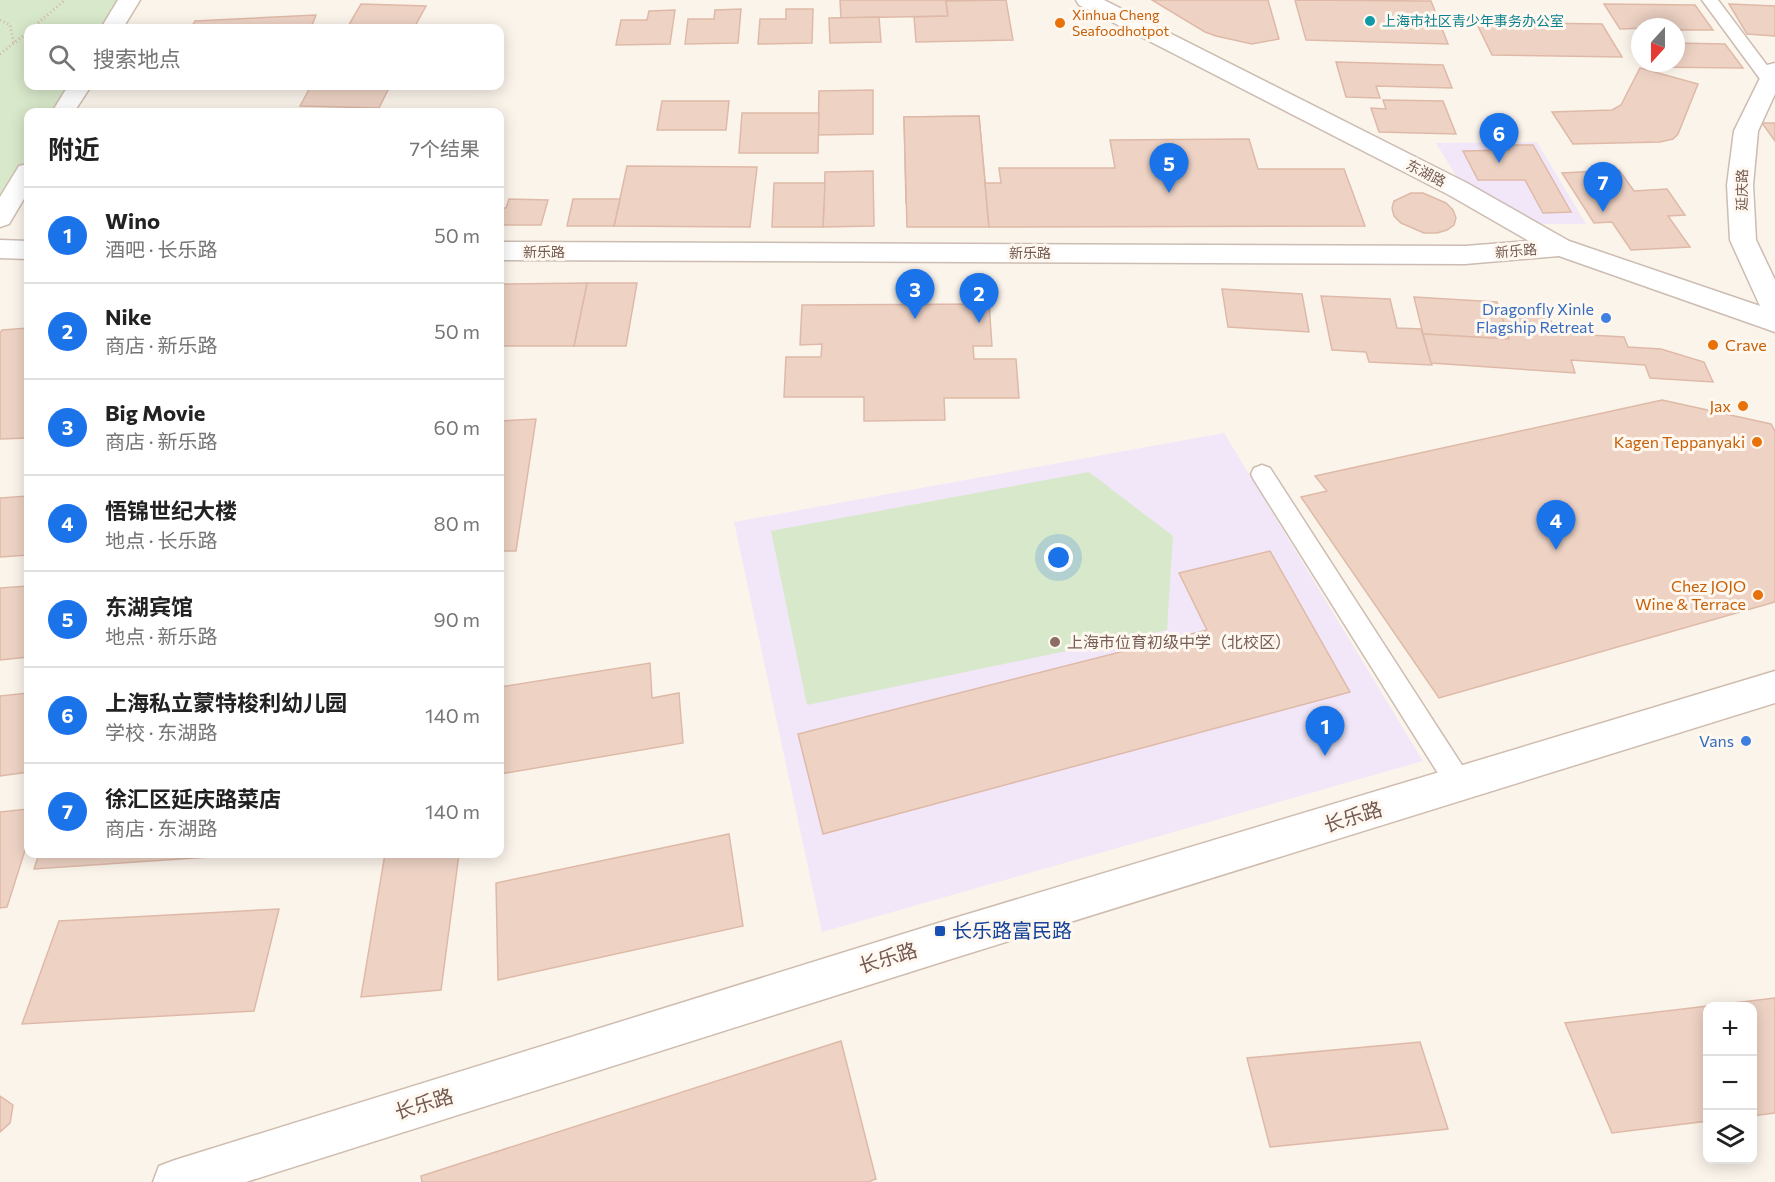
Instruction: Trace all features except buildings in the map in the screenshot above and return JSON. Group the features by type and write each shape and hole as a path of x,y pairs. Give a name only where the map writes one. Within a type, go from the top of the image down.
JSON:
{"street":[{"path":"114,24 129,0"},
{"name":"东湖路","path":"1087,0 1458,189 1560,247 1775,322"},
{"name":"延庆路","path":"1772,75 1746,131 1740,185 1743,240 1775,309"},
{"path":"65,108 77,90"},
{"path":"0,218 24,179"},
{"name":"新乐路","path":"504,251 1465,255 1560,247"},
{"path":"0,249 24,250"},
{"name":"长乐路","path":"175,1182 948,940 1775,687"}],"lane":[{"path":"1710,0 1772,75"},
{"path":"1262,474 1460,785"}],"path":[{"path":"37,24 65,0"},
{"path":"0,20 10,25 14,44"},
{"path":"0,54 24,35"}],"shaded area":[{"path":"1537,142 1586,224 1529,224 1461,184 1436,143"},
{"name":"上海市位育初级中学（北校区）","path":"1224,433 1423,761 822,932 734,522"}],"green space":[{"path":"0,0 127,0 112,24 24,24 24,90 76,90 64,108 24,108 24,177 0,208"},
{"path":"1089,472 1173,536 1167,630 807,705 771,531"}],"place":[{"name":"上海市社区青少年事务办公室","path":"1370,21"},
{"name":"Xinhua Cheng Seafoodhotpot","path":"1060,23"},
{"name":"上海私立蒙特梭利幼儿园","path":"1499,163"},
{"name":"东湖宾馆","path":"1169,193"},
{"name":"徐汇区延庆路菜店","path":"1603,212"},
{"name":"Dragonfly Xinle Flagship Retreat","path":"1606,318"},
{"name":"Big Movie","path":"915,319"},
{"name":"Nike","path":"979,323"},
{"name":"Crave","path":"1713,345"},
{"name":"Jax","path":"1743,406"},
{"name":"Kagen Teppanyaki","path":"1757,442"},
{"name":"悟锦世纪大楼","path":"1556,550"},
{"name":"Chez JOJO Wine & Terrace","path":"1758,595"},
{"name":"上海市位育初级中学（北校区）","path":"1055,642"},
{"name":"Vans","path":"1746,741"},
{"name":"Wino","path":"1325,756"},
{"name":"长乐路富民路","path":"940,931"}]}
